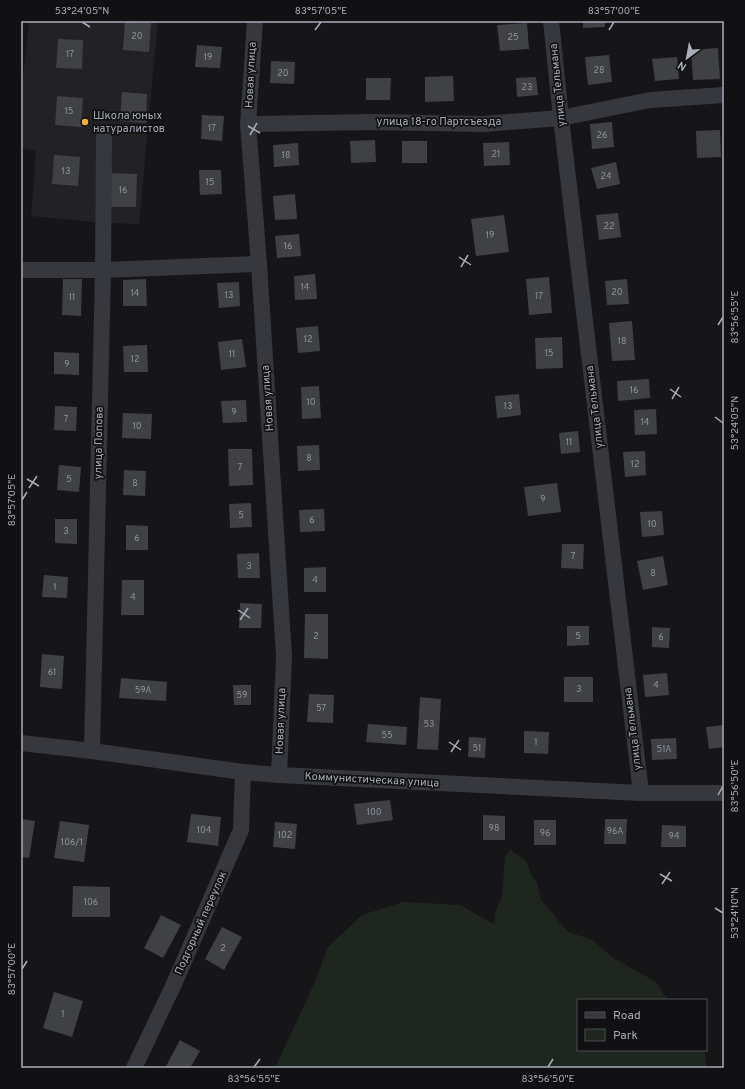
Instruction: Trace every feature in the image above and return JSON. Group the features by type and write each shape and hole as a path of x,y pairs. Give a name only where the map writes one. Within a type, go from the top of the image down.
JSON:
{"street":[{"name":"Новая улица","path":"255,21 248,124 259,264 284,656 279,775"},
{"name":"улица Тельмана","path":"551,21 640,793"},
{"name":"улица 18-го Партсъезда","path":"248,124 372,122 483,124 561,118 650,100 724,95"},
{"name":"улица Попова","path":"92,751 103,270 104,135"},
{"path":"21,270 103,270 259,264"},
{"name":"Коммунистическая улица","path":"21,743 92,751 243,772 279,775 640,793 724,793"},
{"name":"Подгорный переулок","path":"134,1068 174,984 241,830 243,772"}],"shaded area":[{"name":"Школа юных натуралистов","path":"29,21 158,21 139,224 103,223 31,216 36,151 21,148 21,95"}],"green space":[{"path":"511,850 526,861 532,876 537,882 541,900 568,932 593,940 612,957 656,982 664,995 669,999 577,999 577,1051 704,1051 707,1068 275,1068 314,984 328,947 362,915 403,902 460,905 494,924 495,913 502,896 505,857"}],"building":[{"path":"125,21 151,23 149,52 123,50"},
{"path":"583,21 605,21 605,27 583,28"},
{"path":"527,23 529,49 500,51 497,25"},
{"path":"58,39 83,40 82,69 56,68"},
{"path":"197,45 222,47 220,68 195,67"},
{"path":"718,48 720,79 693,80 691,50"},
{"path":"609,55 612,82 588,85 585,57"},
{"path":"677,57 679,79 655,81 652,59"},
{"path":"271,61 295,62 294,84 270,83"},
{"path":"453,76 454,101 425,102 425,77"},
{"path":"536,77 538,95 517,97 516,78"},
{"path":"366,78 391,78 390,100 366,100"},
{"path":"122,92 147,94 146,123 120,121"},
{"path":"57,96 83,98 81,127 55,125"},
{"path":"202,115 224,116 222,141 201,139"},
{"path":"612,122 614,147 592,149 590,124"},
{"path":"720,130 721,157 697,158 696,131"},
{"path":"375,140 376,162 351,163 350,141"},
{"path":"402,141 427,141 427,163 402,163"},
{"path":"509,142 510,165 484,166 483,143"},
{"path":"298,143 299,165 274,167 273,145"},
{"path":"54,155 80,157 78,186 52,184"},
{"path":"616,162 620,184 597,189 591,168"},
{"path":"199,170 221,170 222,194 200,195"},
{"path":"110,173 137,174 136,207 110,207"},
{"path":"295,194 297,219 275,220 273,196"},
{"path":"618,213 621,237 599,240 596,215"},
{"path":"504,215 509,252 476,256 471,219"},
{"path":"299,234 301,256 277,258 275,236"},
{"path":"315,274 317,299 295,300 294,276"},
{"path":"549,277 552,313 529,315 526,279"},
{"path":"63,279 82,279 81,316 62,315"},
{"path":"146,279 147,306 123,306 123,280"},
{"path":"627,279 629,304 607,305 605,281"},
{"path":"239,282 240,306 219,308 217,283"},
{"path":"632,321 635,360 612,361 609,323"},
{"path":"318,326 320,351 298,353 296,328"},
{"path":"562,337 563,368 536,369 535,338"},
{"path":"242,339 246,367 221,370 218,342"},
{"path":"147,345 148,372 124,372 123,346"},
{"path":"54,352 79,353 79,375 54,374"},
{"path":"649,379 650,398 618,401 617,381"},
{"path":"319,386 321,418 302,419 301,387"},
{"path":"519,394 521,415 497,418 495,396"},
{"path":"246,400 247,422 223,423 221,401"},
{"path":"55,406 77,407 76,431 54,430"},
{"path":"656,409 657,434 635,435 634,410"},
{"path":"123,413 152,414 151,439 122,438"},
{"path":"578,431 580,452 561,454 559,433"},
{"path":"319,445 320,470 298,471 297,446"},
{"path":"228,449 252,449 253,485 229,486"},
{"path":"645,451 646,475 625,477 623,452"},
{"path":"59,465 81,467 79,492 57,490"},
{"path":"124,470 146,471 145,496 123,495"},
{"path":"557,483 561,512 528,516 524,487"},
{"path":"251,503 252,527 230,528 229,504"},
{"path":"324,509 325,531 300,532 299,510"},
{"path":"662,511 664,535 642,537 640,512"},
{"path":"55,519 77,519 77,544 55,543"},
{"path":"126,525 148,526 148,550 126,550"},
{"path":"562,544 584,544 583,569 561,568"},
{"path":"259,553 260,578 238,578 237,554"},
{"path":"663,556 668,585 643,590 637,561"},
{"path":"326,567 326,592 304,592 304,568"},
{"path":"44,575 68,577 67,598 42,597"},
{"path":"122,580 144,580 144,615 121,615"},
{"path":"240,603 262,604 261,628 239,628"},
{"path":"305,614 328,614 328,659 304,658"},
{"path":"567,626 589,626 589,645 567,646"},
{"path":"652,627 670,628 669,648 652,647"},
{"path":"42,654 64,656 62,689 40,687"},
{"path":"667,673 669,695 645,697 643,675"},
{"path":"564,677 593,677 593,702 564,702"},
{"path":"121,678 167,682 166,701 119,698"},
{"path":"233,685 251,685 251,705 234,705"},
{"path":"309,694 334,695 333,723 307,722"},
{"path":"420,697 441,699 438,750 417,749"},
{"path":"368,724 407,727 406,745 366,742"},
{"path":"724,725 724,747 709,749 706,727"},
{"path":"524,731 549,732 548,754 524,753"},
{"path":"469,737 486,738 485,758 468,757"},
{"path":"676,738 677,759 652,760 651,739"},
{"path":"390,800 393,820 357,825 354,804"},
{"path":"191,814 221,817 218,846 187,842"},
{"path":"483,815 505,816 505,840 483,840"},
{"path":"21,819 35,821 29,858 21,857"},
{"path":"605,819 627,819 626,844 604,844"},
{"path":"534,820 556,820 556,845 534,845"},
{"path":"60,821 89,825 84,862 54,858"},
{"path":"275,822 297,824 295,849 273,847"},
{"path":"662,825 686,826 686,847 661,847"},
{"path":"73,886 110,887 110,917 72,917"},
{"path":"161,915 181,925 163,958 144,948"},
{"path":"222,927 242,937 224,970 205,959"},
{"path":"54,992 83,1001 72,1037 43,1028"},
{"path":"180,1040 200,1051 190,1068 165,1068"}],"place":[{"name":"Школа юных натуралистов","path":"85,122"}]}
